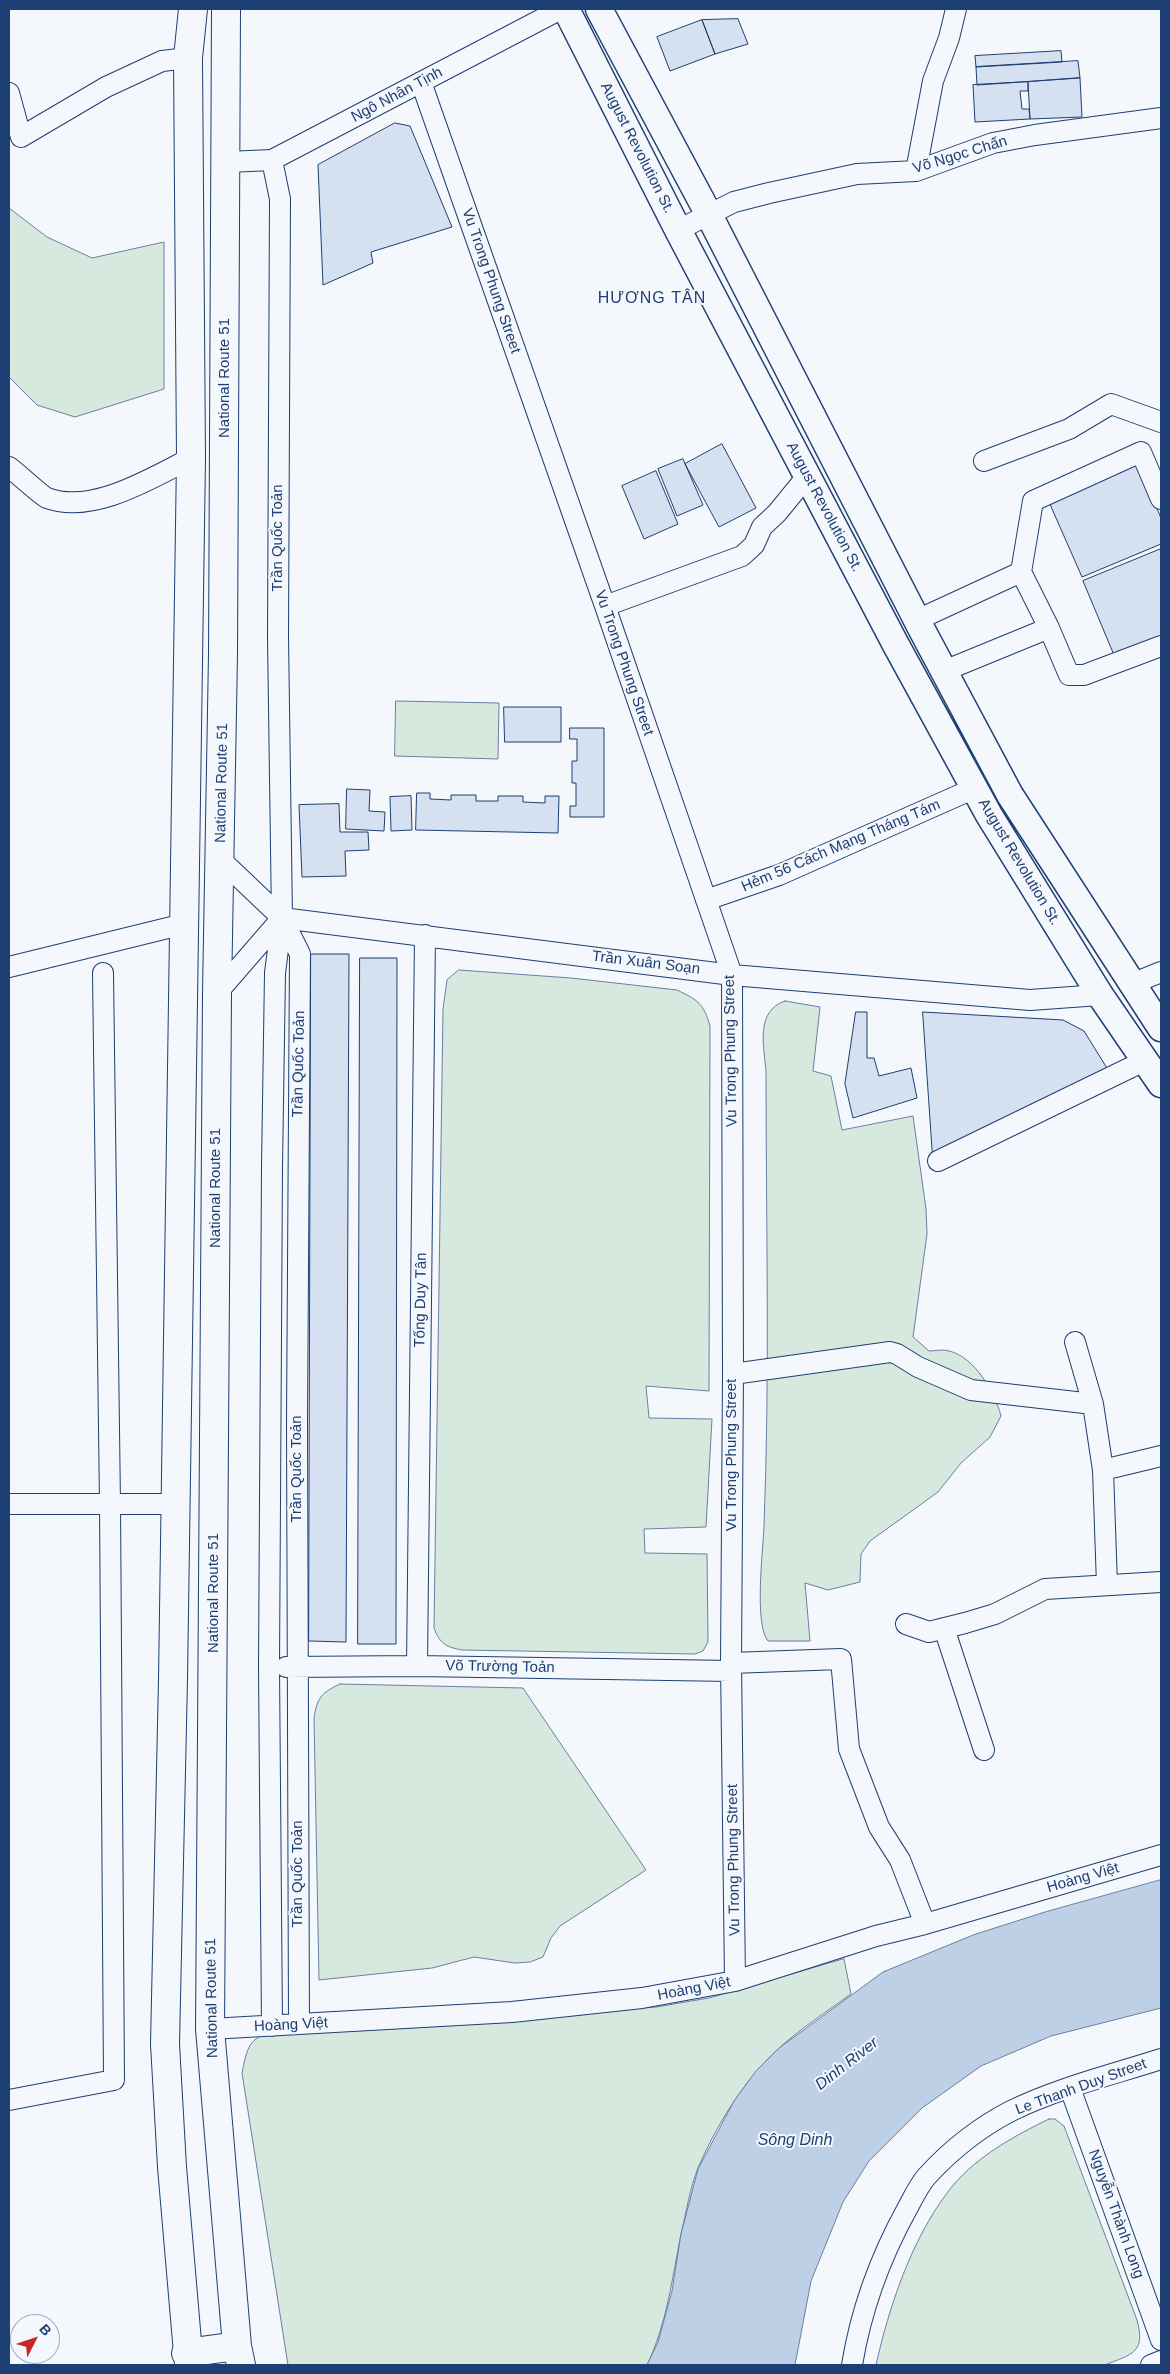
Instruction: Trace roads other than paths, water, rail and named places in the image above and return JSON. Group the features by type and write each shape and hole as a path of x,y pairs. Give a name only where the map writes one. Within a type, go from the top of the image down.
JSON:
{"highway":[{"path":"193,9 188,58 191,458 165,2044 182,2361 239,2356"},
{"name":"National Route 51","path":"226,9 227,162 221,860 217,993 210,2029 239,2356"}],"main road":[{"name":"August Revolution St.","path":"566,9 678,230 896,645 975,788 1100,995 1161,1084"},
{"name":"August Revolution St.","path":"600,9 708,213 917,620 1010,795 1134,983 1161,1028"},
{"path":"1100,995 1134,983"}],"street":[{"name":"Ngô Nhân Tịnh","path":"227,162 272,160 561,9"},
{"path":"916,171 933,81 960,10"},
{"path":"9,93 22,137 106,87 162,61 188,58"},
{"name":"Vu Trong Phung Street","path":"420,82 605,606 732,975 733,1374 731,1667 735,1982"},
{"name":"Võ Ngọc Chấn","path":"678,230 708,213 734,202 857,174 916,171 993,143 1035,135 1161,118"},
{"name":"Trần Quốc Toản","path":"272,160 280,198 278,638 282,918 274,973 272,1167 269,1667 272,2026"},
{"path":"984,461 1069,429 1111,404 1161,422"},
{"path":"1161,499 1141,452 1033,501 1021,572 1049,628 1069,675 1084,675 1161,646"},
{"path":"9,467 46,498 80,503 127,490 191,458"},
{"path":"605,606 742,556 754,545 762,527 808,475"},
{"path":"917,620 1021,572"},
{"path":"944,671 1049,628"},
{"name":"Hẻm 56 Cách Mạng Tháng Tám","path":"706,900 779,875 975,788"},
{"path":"217,993 282,918 221,860"},
{"name":"Trần Quốc Toản","path":"282,918 300,954 297,1423 299,2024"},
{"name":"Trần Xuân Soạn","path":"282,918 732,975 1030,1000 1100,995"},
{"path":"9,967 184,924"},
{"name":"Tống Duy Tân","path":"417,1666 425,935"},
{"path":"1134,983 1161,972"},
{"path":"9,2100 114,2080 110,1504 103,973"},
{"path":"938,1161 1146,1060"},
{"path":"272,1167 298,1166"},
{"path":"1074,1342 1093,1404 1103,1470 1107,1585"},
{"path":"733,1374 890,1352 897,1354 918,1367 971,1390 1093,1404"},
{"path":"271,1426 297,1423"},
{"path":"1103,1470 1161,1456"},
{"path":"9,1504 175,1504"},
{"path":"906,1624 929,1632 995,1614 1045,1589 1161,1582"},
{"path":"944,1628 984,1750"},
{"name":"Võ Trường Toản","path":"269,1667 731,1667 841,1659 848,1749 880,1828 900,1860 925,1924"},
{"name":"Hoàng Việt","path":"210,2029 522,2011 642,1998 735,1982 876,1936 925,1924 1161,1855"},
{"name":"Le Thanh Duy Street","path":"852,2365 858,2330 879,2270 900,2222 926,2178 985,2126 1010,2112 1070,2088 1161,2059"},
{"name":"Nguyễn Thành Long","path":"1070,2088 1161,2340"},
{"path":"1152,2365 1161,2361"}],"water":[{"name":"Sông Dinh","path":"1161,1880 1161,2008 1051,2036 981,2066 922,2108 869,2161 843,2202 811,2281 795,2365 647,2365 658,2342 672,2291 681,2234 698,2169 734,2101 756,2071 779,2048 883,1972 973,1935 1045,1912"}],"district":[{"name":"HƯƠNG TÂN","path":"652,299"}],"water label":[{"name":"Dinh River","path":"847,2064"}]}
